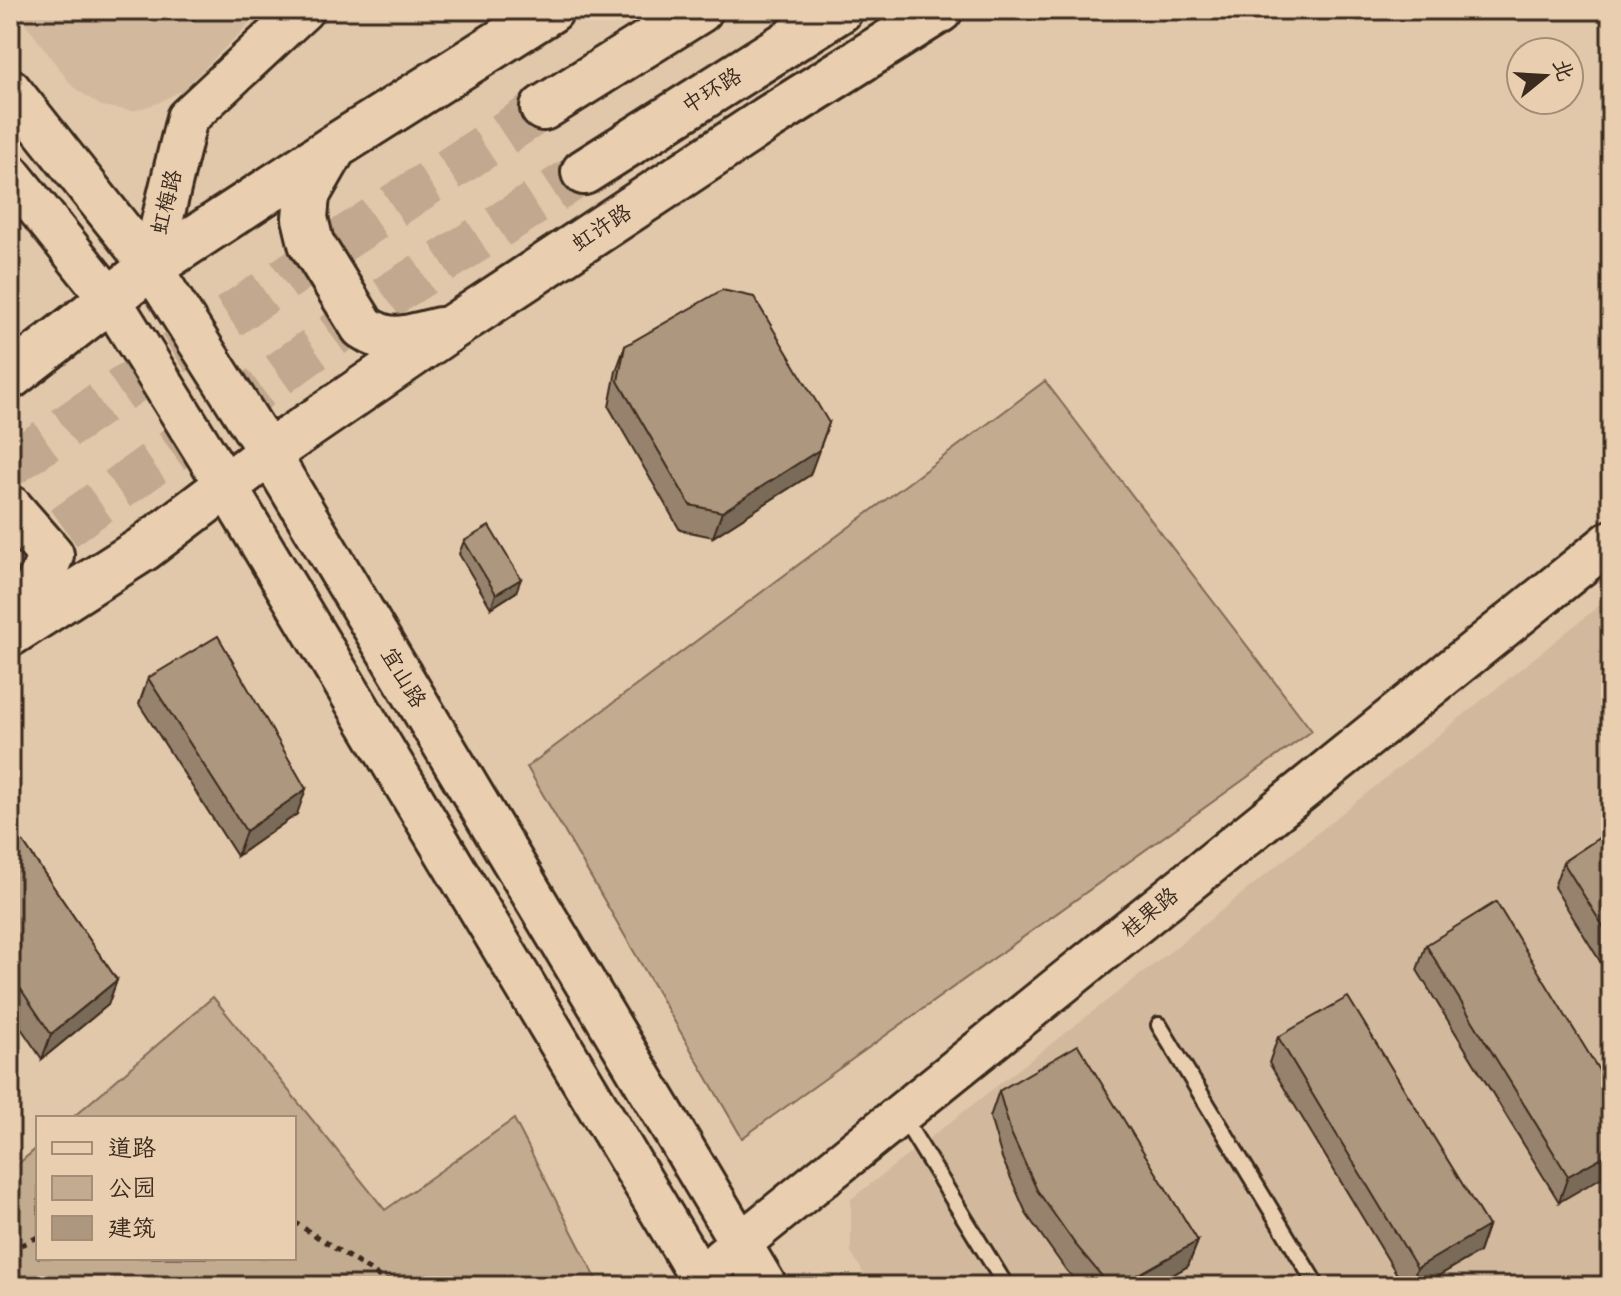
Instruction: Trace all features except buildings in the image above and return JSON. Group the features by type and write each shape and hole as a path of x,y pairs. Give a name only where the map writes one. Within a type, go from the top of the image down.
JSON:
{"main road":[{"name":"虹梅路","path":"151,267 187,118 303,10"},
{"path":"10,377 151,267 551,10"},
{"path":"543,108 700,10"},
{"name":"中环路","path":"584,172 840,10"},
{"name":"虹许路","path":"269,453 451,328 767,119 940,10"},
{"name":"宜山路","path":"10,89 151,267 269,453 766,1286"},
{"path":"336,146 307,195 305,218 311,243 363,327 377,336 395,340 451,328"},
{"path":"10,174 110,299 226,486 698,1283"},
{"path":"15,630 143,549 269,453"},
{"path":"10,508 51,555 15,630"},
{"name":"桂果路","path":"698,1283 740,1244 1611,541"}],"lane":[{"path":"1159,1025 1313,1284"},
{"path":"901,1114 1006,1286"}],"path":[{"path":"296,1223 394,1286"},
{"path":"10,1250 36,1238"}],"shaded area":[{"path":"15,10 263,10 184,89 158,103 133,111 101,106 73,87"},
{"path":"1611,596 1611,1286 871,1286 851,1252 851,1199 1171,951"}],"green space":[{"path":"1045,381 1312,731 742,1138 527,767"},
{"path":"213,997 385,1210 514,1119 600,1286 10,1286 10,1171 36,1149 36,1260 296,1260 296,1116 74,1116"}],"tunnel":[{"path":"10,465 543,108"},
{"path":"10,566 387,297 584,172"}]}
